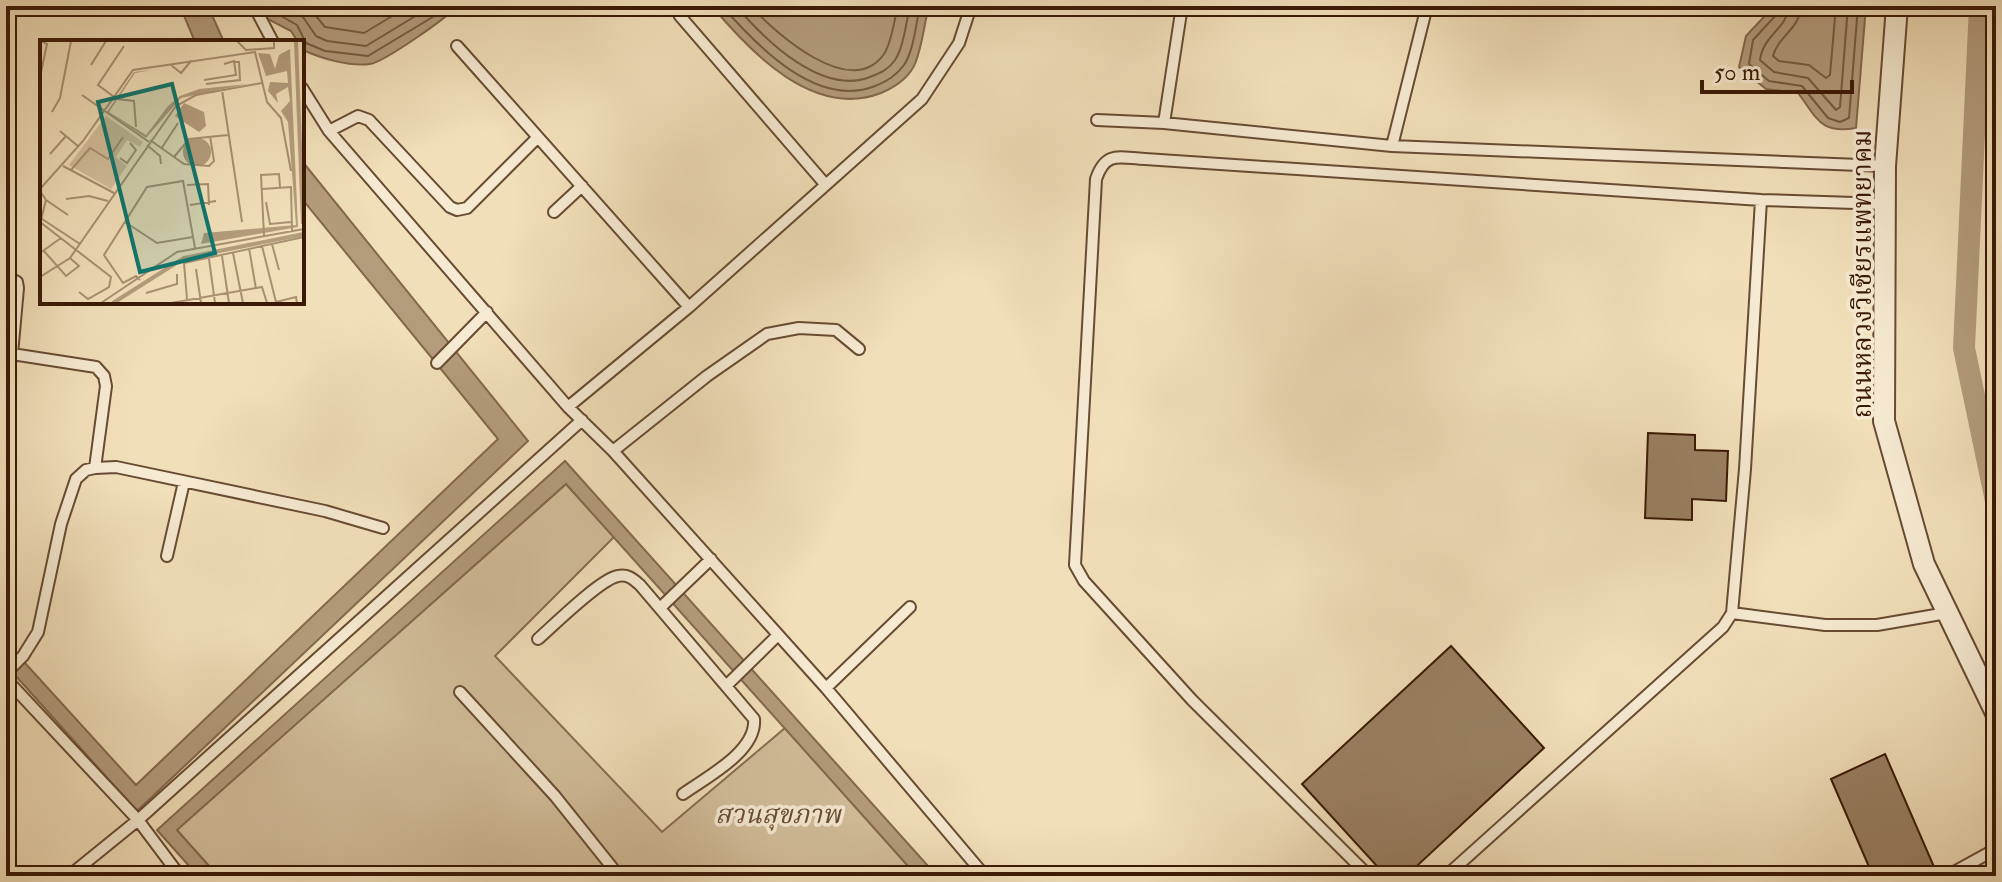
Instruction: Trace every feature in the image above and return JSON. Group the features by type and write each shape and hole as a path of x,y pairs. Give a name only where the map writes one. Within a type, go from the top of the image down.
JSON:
{"street":[{"name":"ถนนหลวงวิเชียรแพทยาคม","path":"1897,6 1885,166 1884,421 1924,564 1996,713"}],"lane":[{"path":"254,6 272,40"},
{"path":"675,6 680,16 825,184"},
{"path":"568,407 689,307 922,99 959,43 971,6"},
{"path":"1164,123 1182,6"},
{"path":"1392,146 1427,6"},
{"path":"457,46 689,307"},
{"path":"304,91 329,131 483,316 613,451 711,559 826,688 985,876"},
{"path":"329,131 358,116 369,120 450,207 457,210 467,208 538,137"},
{"path":"1097,120 1164,123 1392,146 1885,166"},
{"path":"1369,876 1192,700 1084,581 1075,565 1096,179 1101,165 1111,157 1761,200 1885,204"},
{"path":"554,212 582,186"},
{"path":"1446,876 1723,627 1732,613 1745,469 1761,200"},
{"path":"6,276 17,282 18,288 12,354 6,380"},
{"path":"437,363 483,316"},
{"path":"613,451 707,376 767,334 799,328 836,330 859,349"},
{"path":"12,354 96,367 104,376 106,386 95,468"},
{"path":"69,876 138,820 582,420"},
{"path":"6,673 23,656 38,632 61,524 76,479 86,470 116,467 325,511 383,528"},
{"path":"167,556 184,482"},
{"path":"663,605 711,559"},
{"path":"538,639 616,576 631,577 663,605 730,681 754,719 755,729 751,740 742,750 683,794"},
{"path":"826,688 910,607"},
{"path":"1732,613 1825,625 1877,625 1947,613"},
{"path":"730,681 778,635"},
{"path":"6,679 138,820 180,876"},
{"path":"460,692 555,796 619,876"},
{"path":"1956,871 1996,849"}],"green space":[{"name":"สวนสุขภาพ","path":"566,484 614,537 495,656 662,832 785,728 917,876 218,876 176,830"}],"water":[{"path":"180,6 208,6 223,40 194,40"},
{"path":"261,6 457,6 401,48 362,65 335,61 304,50 304,40 297,40 291,31 266,18"},
{"path":"712,6 929,6 919,52 911,71 886,91 856,99 832,97 786,77 745,43"},
{"path":"1774,6 1866,6 1856,128 1835,129 1827,126 1798,93 1766,89 1739,67 1746,36"},
{"path":"304,163 528,441 137,811 6,665 6,642 136,785 498,439 304,201"},
{"path":"565,461 937,876 917,876 566,484 177,830 218,876 198,876 157,830"}],"building":[{"path":"1648,433 1695,435 1695,450 1728,451 1726,501 1692,499 1692,520 1645,518"},
{"path":"1451,646 1544,748 1406,876 1386,876 1302,784"},
{"path":"1885,754 1938,876 1873,876 1831,779"}],"waterway":[{"path":"1980,6 1964,348 1996,501"}]}
